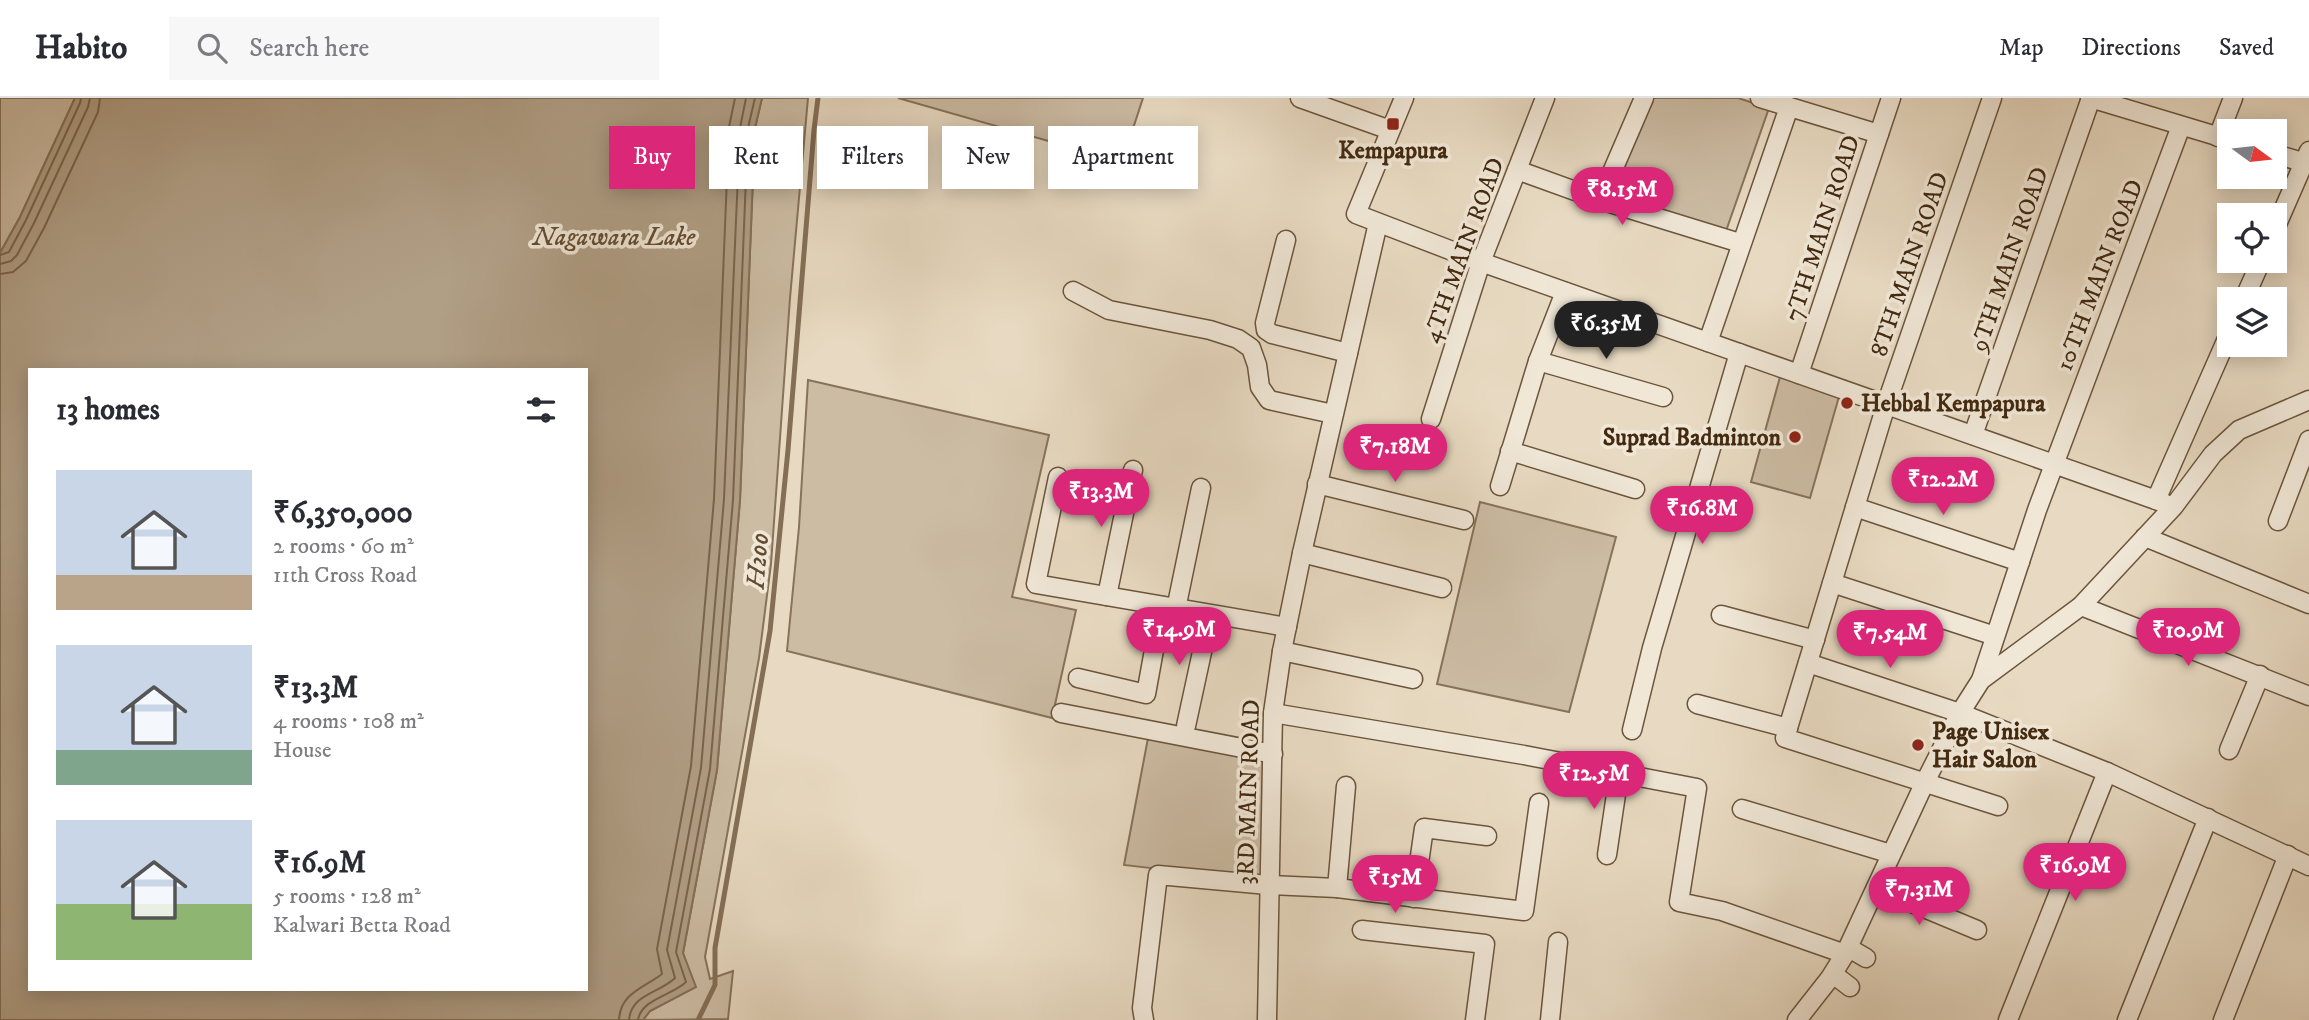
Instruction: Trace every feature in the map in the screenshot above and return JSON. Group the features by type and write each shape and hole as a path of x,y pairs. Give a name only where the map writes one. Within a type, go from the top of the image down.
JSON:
{"street":[{"path":"1300,98 1390,130"},
{"path":"1404,98 1356,214 1481,262 2174,506"},
{"name":"4TH MAIN ROAD","path":"1431,419 1481,262 1545,98"},
{"path":"1600,200 1644,98"},
{"path":"1760,98 1879,134"},
{"name":"7TH MAIN ROAD","path":"1799,374 1891,98"},
{"name":"8TH MAIN ROAD","path":"1788,729 1886,405 1992,98"},
{"path":"2090,98 2217,137"},
{"name":"9TH MAIN ROAD","path":"1973,435 2090,98"},
{"path":"2228,119 2233,98"},
{"path":"1707,342 1788,107"},
{"name":"10TH MAIN ROAD","path":"1981,680 2054,464 2181,126"},
{"path":"2287,156 2307,159 2287,203"},
{"path":"1517,170 1600,200 1740,243"},
{"name":"3RD MAIN ROAD","path":"1266,1020 1273,713 1302,553 1378,223"},
{"path":"1286,240 1265,323 1266,331 1348,353"},
{"path":"1073,291 1109,310 1210,330 1238,339 1251,348 1260,387 1269,400 1334,414"},
{"path":"1500,486 1538,361 1566,292"},
{"path":"1632,730 1652,648 1739,353"},
{"path":"2156,500 2219,357"},
{"path":"1538,361 1663,397"},
{"path":"1797,1020 1833,974 1847,951 1925,782 1960,713 1981,680 2081,606 2174,506 2213,454 2239,430 2309,400"},
{"path":"2278,521 2309,440"},
{"path":"1510,451 1635,489"},
{"path":"1107,596 1133,470"},
{"path":"1058,477 1036,584 1287,627"},
{"path":"1317,484 1464,520"},
{"path":"1078,678 1146,694 1201,488"},
{"path":"1855,507 2020,562"},
{"path":"2146,537 2309,604"},
{"path":"1302,553 1442,588"},
{"path":"1832,583 1995,636"},
{"path":"2081,606 2309,696"},
{"path":"1186,726 1210,615"},
{"path":"1721,615 1815,640"},
{"path":"1282,652 1413,679"},
{"path":"1808,663 1960,713 2107,772 2309,866"},
{"path":"2230,750 2260,675"},
{"path":"1697,704 1788,729 1786,738 1998,806"},
{"path":"1061,713 1273,754"},
{"path":"1273,713 1697,788 1679,902 1722,911 1866,958"},
{"path":"2008,1020 2107,772"},
{"path":"1607,855 1619,774"},
{"path":"1337,888 1346,786"},
{"path":"1144,1020 1142,1008 1158,875 1337,888 1524,911 1539,803"},
{"path":"1742,809 1891,855"},
{"path":"2127,1020 2208,818"},
{"path":"1414,898 1423,828 1487,836"},
{"path":"2223,1020 2288,855"},
{"path":"1876,888 1977,930"},
{"path":"1362,930 1485,944 1475,1020"},
{"path":"1550,1020 1558,942"},
{"path":"1833,974 1850,988"}],"shaded area":[{"path":"0,98 75,98 20,217 0,253"},
{"path":"762,98 808,98 803,154 803,126 755,126"},
{"path":"898,98 1143,98 1134,126 1048,126 1048,141 1034,137 1034,126 996,126"},
{"path":"1653,98 1738,98 1769,108 1726,231 1611,197"},
{"path":"753,189 800,189 771,564 759,658 705,957 710,979 733,971 728,1019 643,1020 650,1011 695,987 683,953 717,770 740,500"},
{"name":"Suprad Badminton","path":"1780,377 1840,393 1810,498 1751,482"},
{"path":"808,380 1049,435 1012,597 1076,610 1052,718 787,651 799,527"},
{"path":"1480,502 1616,537 1569,712 1437,684"},
{"path":"1148,738 1267,758 1262,881 1124,865"}],"water":[{"name":"Nagawara Lake","path":"75,98 762,98 755,126 709,126 709,189 753,189 740,500 717,770 683,953 696,987 650,1011 643,1020 0,1020 0,253 20,217"}],"waterway":[{"name":"H200","path":"698,1020 715,985 715,948 770,631 818,98"}],"place":[{"name":"Kempapura","path":"1393,124"},
{"name":"Hebbal Kempapura","path":"1847,403"},
{"name":"Suprad Badminton","path":"1795,437"},
{"name":"Page Unisex Hair Salon","path":"1918,745"}]}
